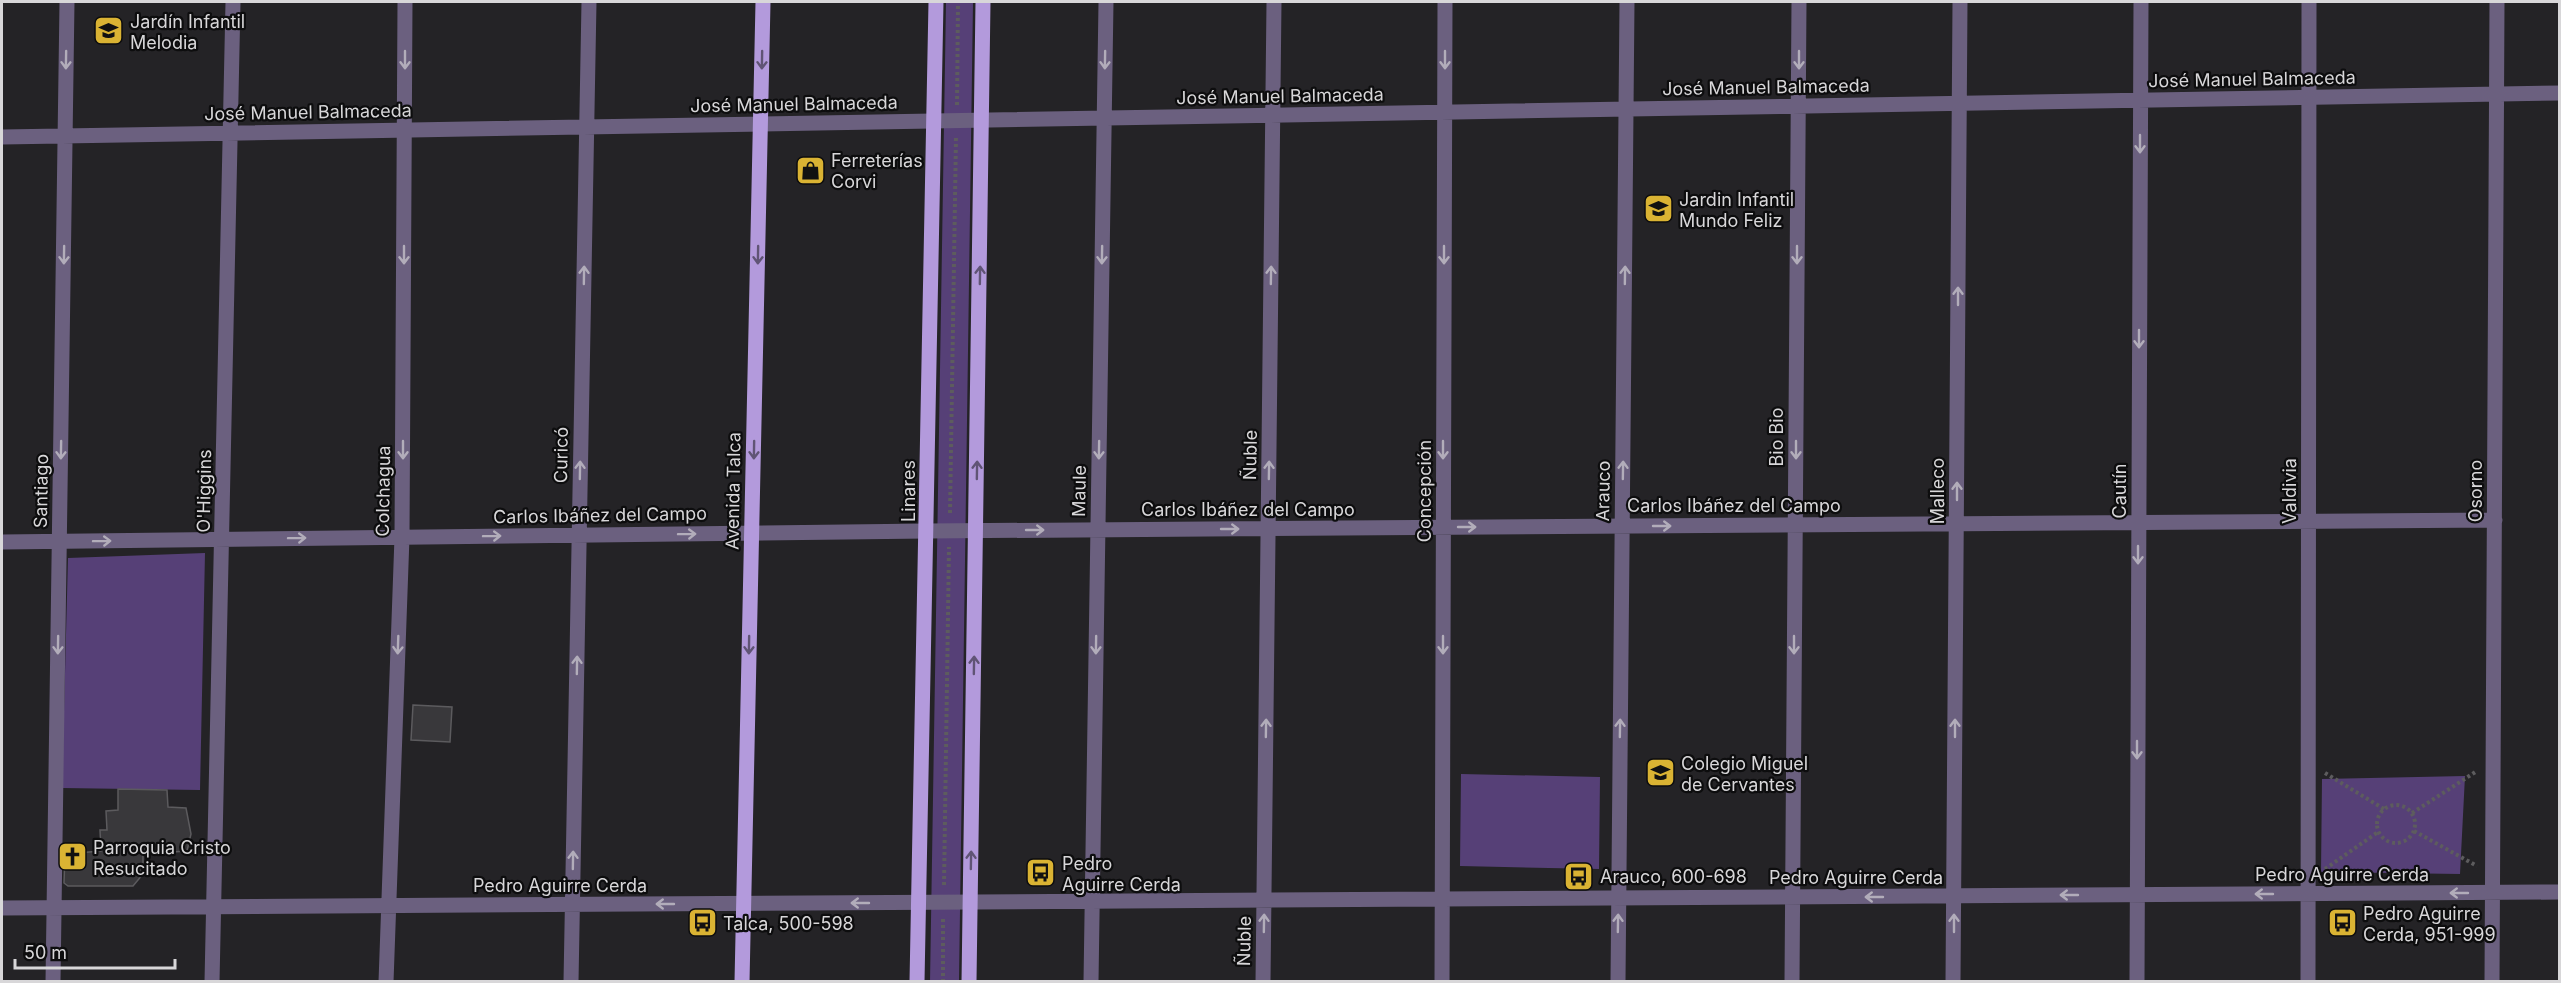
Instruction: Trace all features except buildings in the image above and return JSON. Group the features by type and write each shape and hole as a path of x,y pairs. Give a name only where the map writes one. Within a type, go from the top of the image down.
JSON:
{"main road":[{"name":"Avenida Talca","path":"742,981 763,2"},
{"name":"Linares","path":"917,981 936,2"},
{"path":"969,981 983,2"}],"street":[{"name":"Santiago","path":"53,981 67,2"},
{"name":"O'Higgins","path":"212,981 233,2"},
{"name":"Colchagua","path":"386,981 402,537 405,2"},
{"name":"Curicó","path":"571,981 589,2"},
{"name":"Maule","path":"1091,981 1106,2"},
{"name":"Ñuble","path":"1263,981 1274,2"},
{"name":"Concepción","path":"1442,981 1445,2"},
{"name":"Arauco","path":"1618,981 1627,2"},
{"name":"Bio Bio","path":"1792,981 1799,2"},
{"name":"Malleco","path":"1953,981 1960,2"},
{"name":"Cautín","path":"2136,981 2140,2"},
{"name":"Valdivia","path":"2308,981 2309,2"},
{"name":"Osorno","path":"2493,981 2497,2"},
{"name":"José Manuel Balmaceda","path":"2,137 2559,93"},
{"name":"Carlos Ibáñez del Campo","path":"2,542 927,531 2494,520"},
{"name":"Pedro Aguirre Cerda","path":"2,908 2137,895 2308,887 2493,893 2559,892"}],"path":[{"path":"943,981 958,2"},
{"path":"933,147 981,147"},
{"path":"926,554 976,553"},
{"path":"2412,813 2493,761"},
{"path":"2309,763 2384,808"},
{"path":"2396,804 2402,805 2412,813 2414,831 2406,841 2393,843 2378,832 2377,819 2384,808 2396,804"},
{"path":"2414,831 2493,875"},
{"path":"2308,887 2378,832"},
{"path":"919,879 971,880"},
{"path":"918,923 970,924"}],"shaded area":[{"path":"946,2 973,2 959,981 930,982"},
{"path":"205,553 200,790 62,788 68,558"},
{"path":"1461,774 1600,777 1599,869 1460,866"},
{"path":"2465,776 2460,874 2321,872 2322,779"}],"place":[{"name":"Jardín Infantil Melodia","path":"109,31"},
{"name":"Ferreterías Corvi","path":"810,170"},
{"name":"Jardin Infantil Mundo Feliz","path":"1658,209"},
{"name":"Colegio Miguel de Cervantes","path":"1660,773"},
{"name":"Parroquia Cristo Resucitado","path":"72,857"},
{"name":"Pedro Aguirre Cerda","path":"1041,873"},
{"name":"Arauco, 600-698","path":"1579,876"},
{"name":"Talca, 500-598","path":"702,923"},
{"name":"Pedro Aguirre Cerda, 951-999","path":"2342,923"}]}
